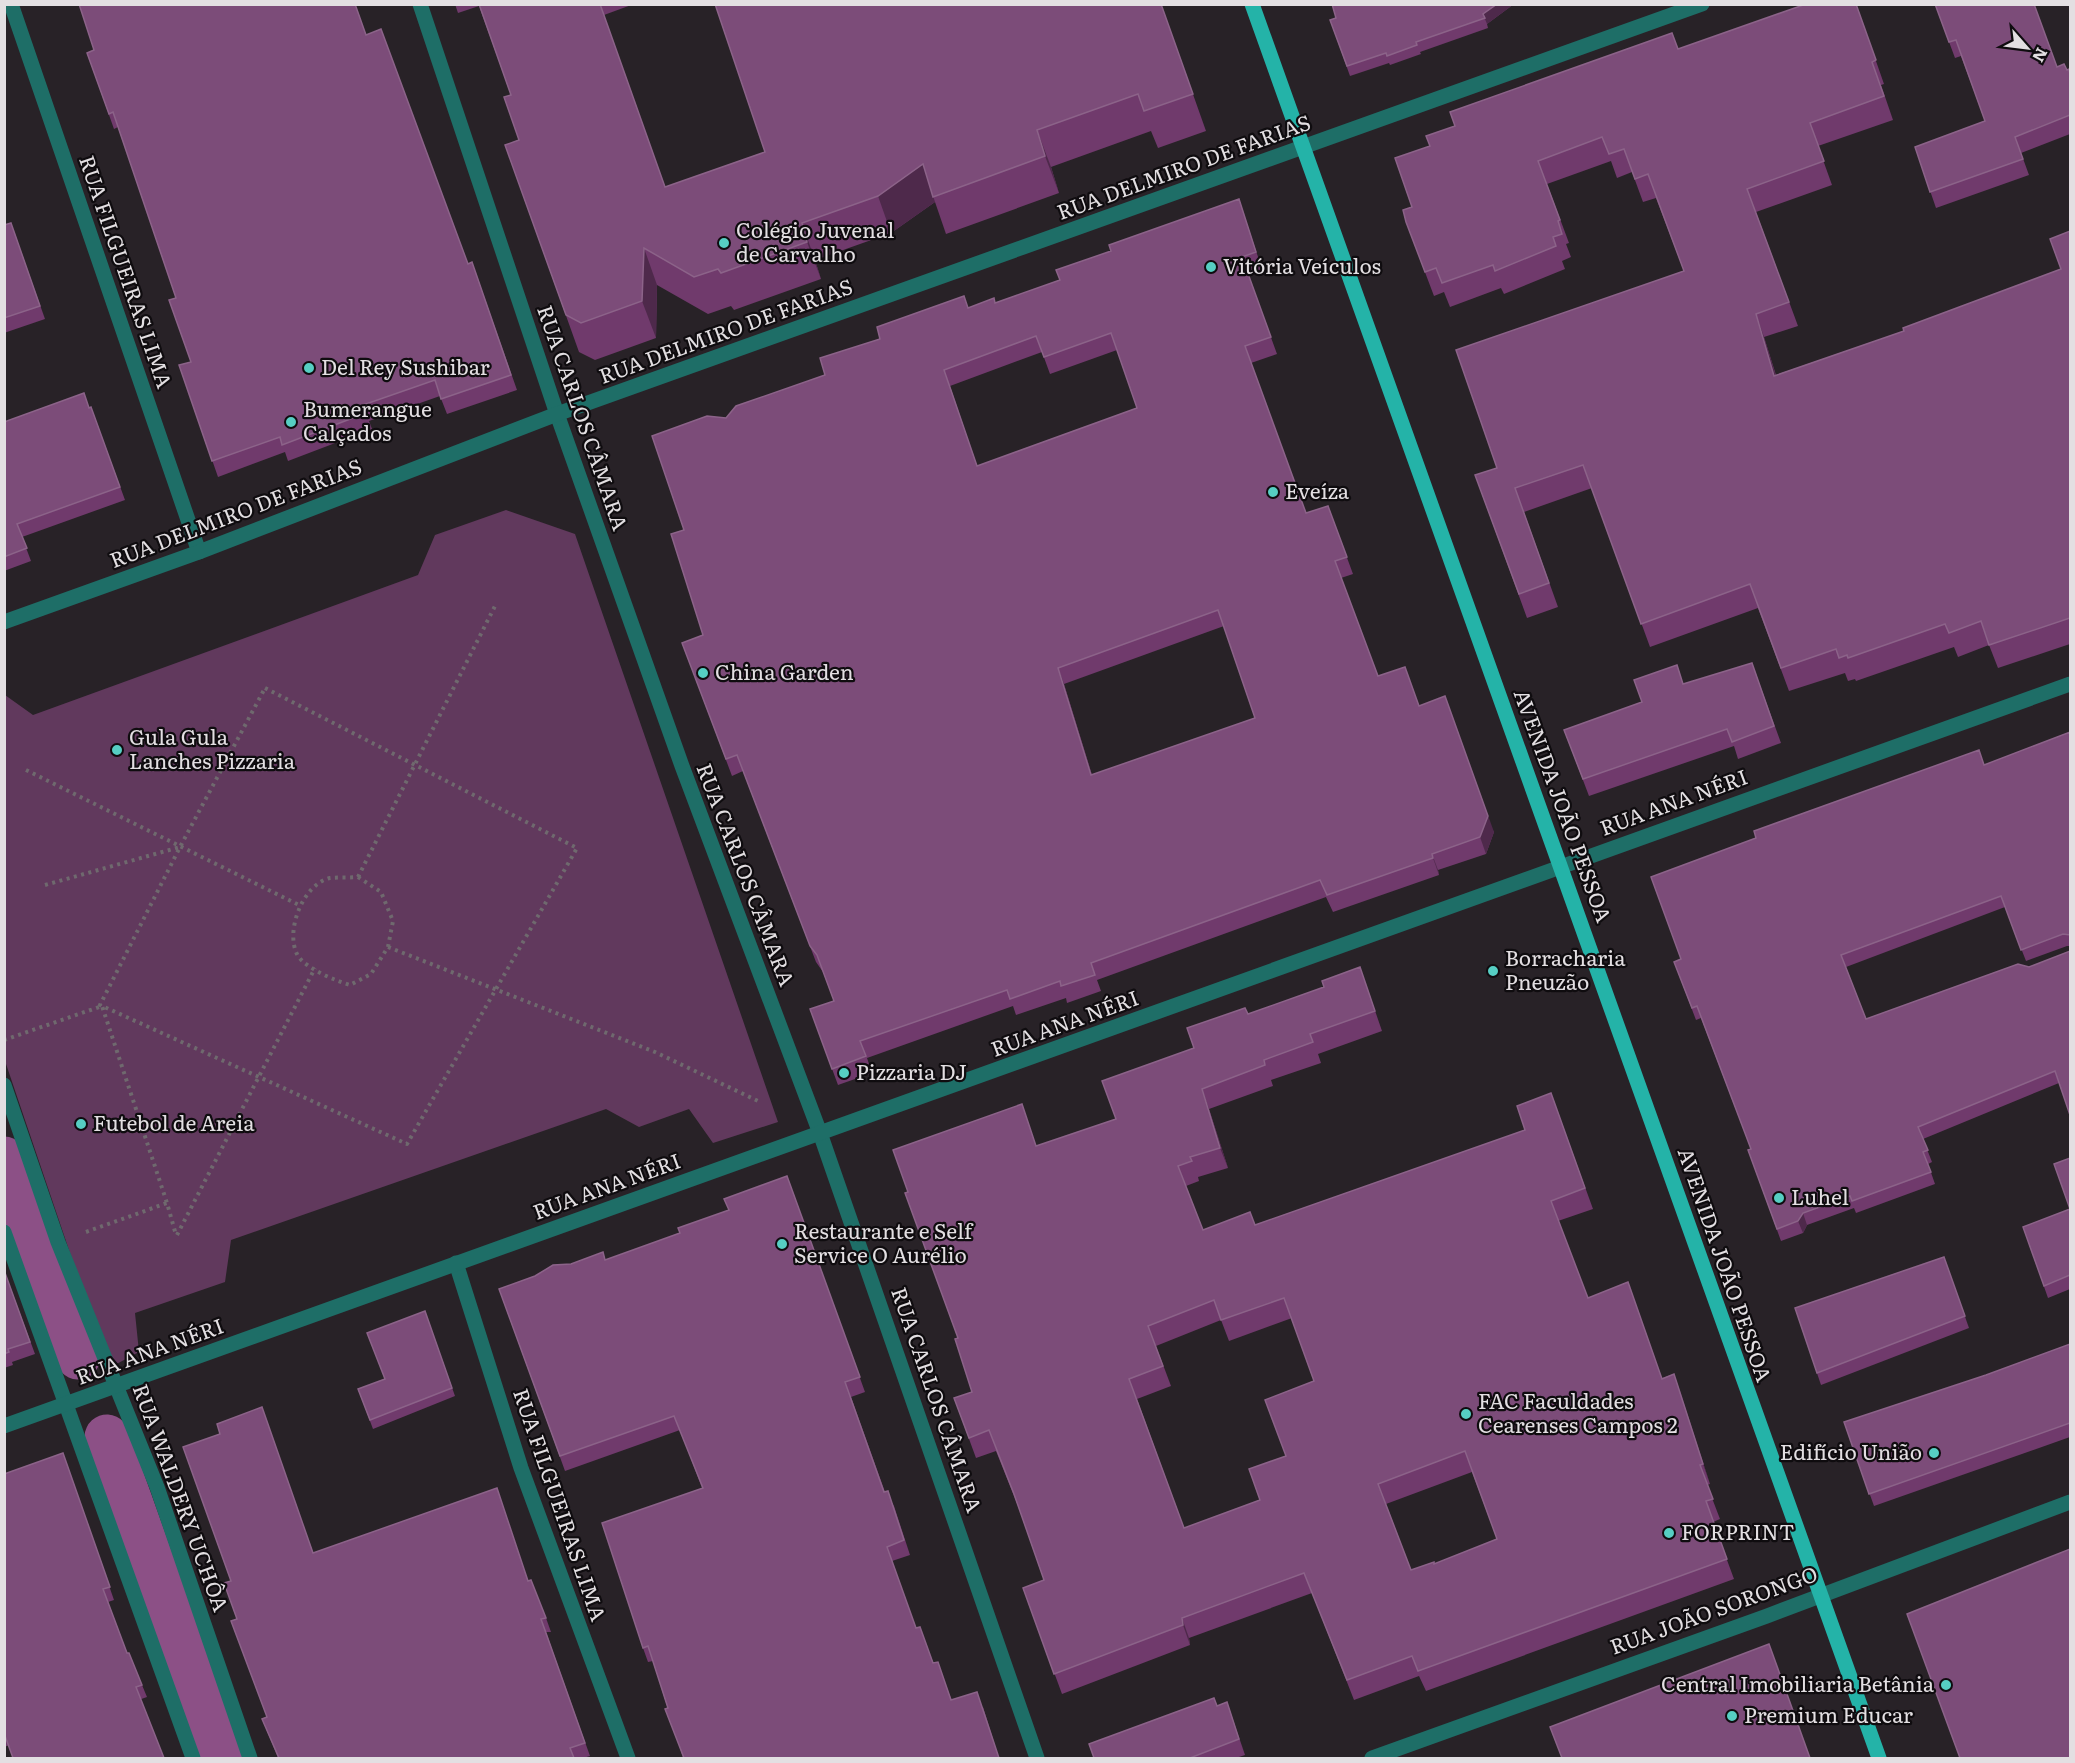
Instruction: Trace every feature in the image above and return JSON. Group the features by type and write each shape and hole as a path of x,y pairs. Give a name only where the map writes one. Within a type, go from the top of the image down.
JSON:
{"main road":[{"name":"AVENIDA JOÃO PESSOA","path":"1252,4 1879,1758"}],"street":[{"name":"RUA FILGUEIRAS LIMA","path":"10,4 199,552"},
{"name":"RUA CARLOS CÂMARA","path":"420,4 557,414 682,766 820,1133 1037,1758"},
{"name":"RUA DELMIRO DE FARIAS","path":"4,622 199,552 557,414 1702,4"},
{"name":"RUA ANA NÉRI","path":"4,1426 2070,684"},
{"name":"RUA WALDERY UCHÔA","path":"4,1085 58,1242 161,1497 250,1758"},
{"path":"4,1232 193,1758"},
{"name":"RUA FILGUEIRAS LIMA","path":"456,1263 521,1468 628,1758"},
{"name":"RUA JOÃO SORONGO","path":"1371,1758 2070,1502"}],"path":[{"path":"358,877 496,604"},
{"path":"4,1040 102,1006 259,1077 407,1144 577,848 265,688 180,847 102,1006 177,1235 259,1077 315,968"},
{"path":"26,770 301,906"},
{"path":"45,885 180,847"},
{"path":"358,877 381,892 393,921 388,947 371,974 350,985 329,979 299,957 295,945 294,919 301,906 306,897 328,879 358,877"},
{"path":"388,947 655,1052 758,1101"},
{"path":"58,1242 167,1203"}],"shaded area":[{"path":"506,510 575,534 778,1122 713,1143 689,1109 639,1127 606,1109 231,1240 225,1282 135,1313 139,1352 109,1368 5,1061 5,695 33,715 418,575 435,535"}],"building":[{"path":"79,4 355,4 366,35 381,29 468,264 472,262 511,375 441,399 435,380 363,405 366,413 282,445 280,437 212,461 179,365 191,362 169,300 176,298 113,112 109,114 87,53 94,50"},
{"name":"Colégio Juvenal de Carvalho","path":"479,4 600,4 665,187 765,152 715,4 1161,4 1193,94 1144,111 1138,94 1037,130 1045,156 933,197 923,164 878,196 802,223 807,242 721,273 718,269 694,277 644,248 642,301 581,323 566,315 505,145 519,140 504,97 511,95"},
{"path":"1332,4 1497,4 1483,14 1485,18 1416,42 1417,45 1387,56 1386,53 1347,66 1330,20 1336,18"},
{"path":"1806,4 1856,4 1876,60 1872,62 1884,96 1810,123 1824,161 1747,189 1789,302 1756,314 1774,376 1904,331 1903,328 2061,269 2050,239 2070,231 2070,618 1989,645 1981,621 1949,633 1945,624 1848,658 1847,655 1839,658 1836,649 1781,668 1750,584 1641,624 1583,465 1515,488 1549,583 1519,594 1475,475 1497,468 1456,350 1684,271 1648,174 1635,179 1624,149 1609,154 1602,137 1538,161 1560,220 1558,221 1562,234 1553,237 1556,246 1495,271 1493,265 1442,283 1436,268 1425,272 1406,222 1403,210 1412,207 1395,158 1430,146 1426,136 1455,126 1450,112 1672,33 1678,49"},
{"path":"1935,4 2034,4 2057,67 2064,64 2067,70 2069,69 2070,115 2015,137 2023,159 1930,192 1915,147 1985,121 1956,40 1949,42"},
{"path":"1239,199 1256,252 1242,257 1271,337 1245,346 1306,513 1328,506 1347,557 1335,561 1378,676 1405,667 1419,706 1445,696 1488,816 1480,837 1432,854 1433,858 1327,895 1320,880 1091,963 1095,975 1061,986 1060,981 1010,999 1007,990 860,1041 866,1056 832,1069 810,1009 834,1001 817,955 810,946 737,755 726,759 682,643 703,635 671,534 684,530 652,436 707,416 726,418 736,406 825,375 820,358 880,339 877,327 964,296 968,308 994,298 995,303 1060,280 1056,270 1111,251 1109,245","holes":["1111,333 1137,408 977,466 944,370 1036,336 1044,357","1218,610 1255,718 1091,775 1058,668"]},
{"path":"11,223 40,306 4,318 4,225"},
{"path":"84,393 120,487 17,524 27,548 4,557 4,422"},
{"path":"1752,663 1774,726 1732,742 1727,729 1583,779 1564,730 1642,702 1634,680 1677,665 1683,684"},
{"path":"2070,732 2070,935 2063,934 2021,950 2001,896 1841,955 1866,1019 2018,964 2029,967 2070,951 2070,1115 2055,1071 1918,1127 1928,1150 1923,1152 1931,1172 1852,1201 1850,1196 1803,1213 1798,1221 1777,1229 1748,1150 1751,1149 1697,1006 1692,1008 1674,962 1681,959 1651,877 1756,838 1754,831 1979,750 1984,765"},
{"path":"1360,967 1375,1011 1310,1034 1313,1042 1264,1060 1265,1065 1202,1089 1220,1148 1190,1157 1192,1161 1178,1166 1203,1230 1250,1212 1255,1225 1525,1130 1517,1106 1551,1093 1585,1188 1551,1201 1588,1298 1628,1282 1662,1379 1674,1374 1703,1464 1700,1465 1713,1499 1706,1501 1727,1559 1418,1671 1412,1656 1347,1680 1304,1573 1182,1618 1183,1625 1054,1674 1023,1588 1044,1580 989,1430 969,1438 954,1398 972,1392 955,1339 958,1338 905,1193 908,1192 893,1150 1022,1104 1036,1146 1116,1119 1102,1081 1194,1048 1187,1028 1245,1008 1248,1014 1324,987 1322,981","holes":["1284,1298 1314,1381 1265,1400 1286,1456 1249,1469 1260,1500 1184,1528 1129,1379 1163,1366 1148,1326 1214,1300 1221,1320","1465,1451 1497,1539 1434,1564 1434,1562 1411,1570 1378,1484"]},
{"path":"2070,1158 2070,1209 2054,1164"},
{"path":"787,1176 860,1377 845,1382 884,1492 888,1491 904,1540 887,1547 916,1628 920,1627 933,1663 938,1662 951,1700 977,1692 999,1758 684,1758 665,1709 668,1708 648,1646 643,1648 602,1523 703,1488 674,1416 560,1456 499,1289 535,1276 553,1265 571,1264 603,1252 605,1260 680,1233 678,1228 729,1210 724,1199"},
{"path":"2070,1209 2070,1275 2044,1286 2023,1227"},
{"path":"1944,1257 1965,1316 1817,1373 1795,1308"},
{"path":"4,1270 30,1342 8,1349 9,1352 4,1354"},
{"path":"425,1311 452,1388 370,1420 358,1389 385,1379 367,1333"},
{"path":"2070,1344 2070,1423 1869,1494 1844,1422 1986,1375"},
{"path":"262,1407 313,1553 497,1488 528,1581 531,1580 546,1618 541,1619 585,1743 570,1748 574,1758 279,1758 262,1719 267,1717 231,1621 237,1619 224,1583 231,1581 183,1447 220,1434 217,1424"},
{"path":"63,1453 110,1587 103,1589 127,1653 129,1653 142,1685 136,1687 164,1758 13,1758 4,1733 4,1474"},
{"path":"2070,1549 2070,1758 1960,1758 1907,1614"},
{"path":"1769,1644 1810,1758 1562,1758 1550,1727"},
{"path":"1214,1698 1217,1706 1227,1702 1239,1739 1190,1758 1094,1758 1089,1744"}],"waterway":[{"path":"4,1159 78,1357"},
{"path":"107,1437 222,1758"}],"place":[{"name":"Colégio Juvenal de Carvalho","path":"724,243"},
{"name":"Vitória Veículos","path":"1211,267"},
{"name":"Del Rey Sushibar","path":"309,368"},
{"name":"Bumerangue Calçados","path":"291,422"},
{"name":"Eveíza","path":"1273,492"},
{"name":"China Garden","path":"703,673"},
{"name":"Gula Gula Lanches Pizzaria","path":"117,750"},
{"name":"Borracharia Pneuzão","path":"1493,971"},
{"name":"Pizzaria DJ","path":"844,1073"},
{"name":"Futebol de Areia","path":"81,1124"},
{"name":"Luhel","path":"1779,1198"},
{"name":"Restaurante e Self Service O Aurélio","path":"782,1244"},
{"name":"FAC Faculdades Cearenses Campos 2","path":"1466,1414"},
{"name":"Edifício União","path":"1934,1453"},
{"name":"FORPRINT","path":"1669,1533"},
{"name":"Central Imobiliaria Betânia","path":"1946,1685"},
{"name":"Premium Educar","path":"1732,1716"}]}
